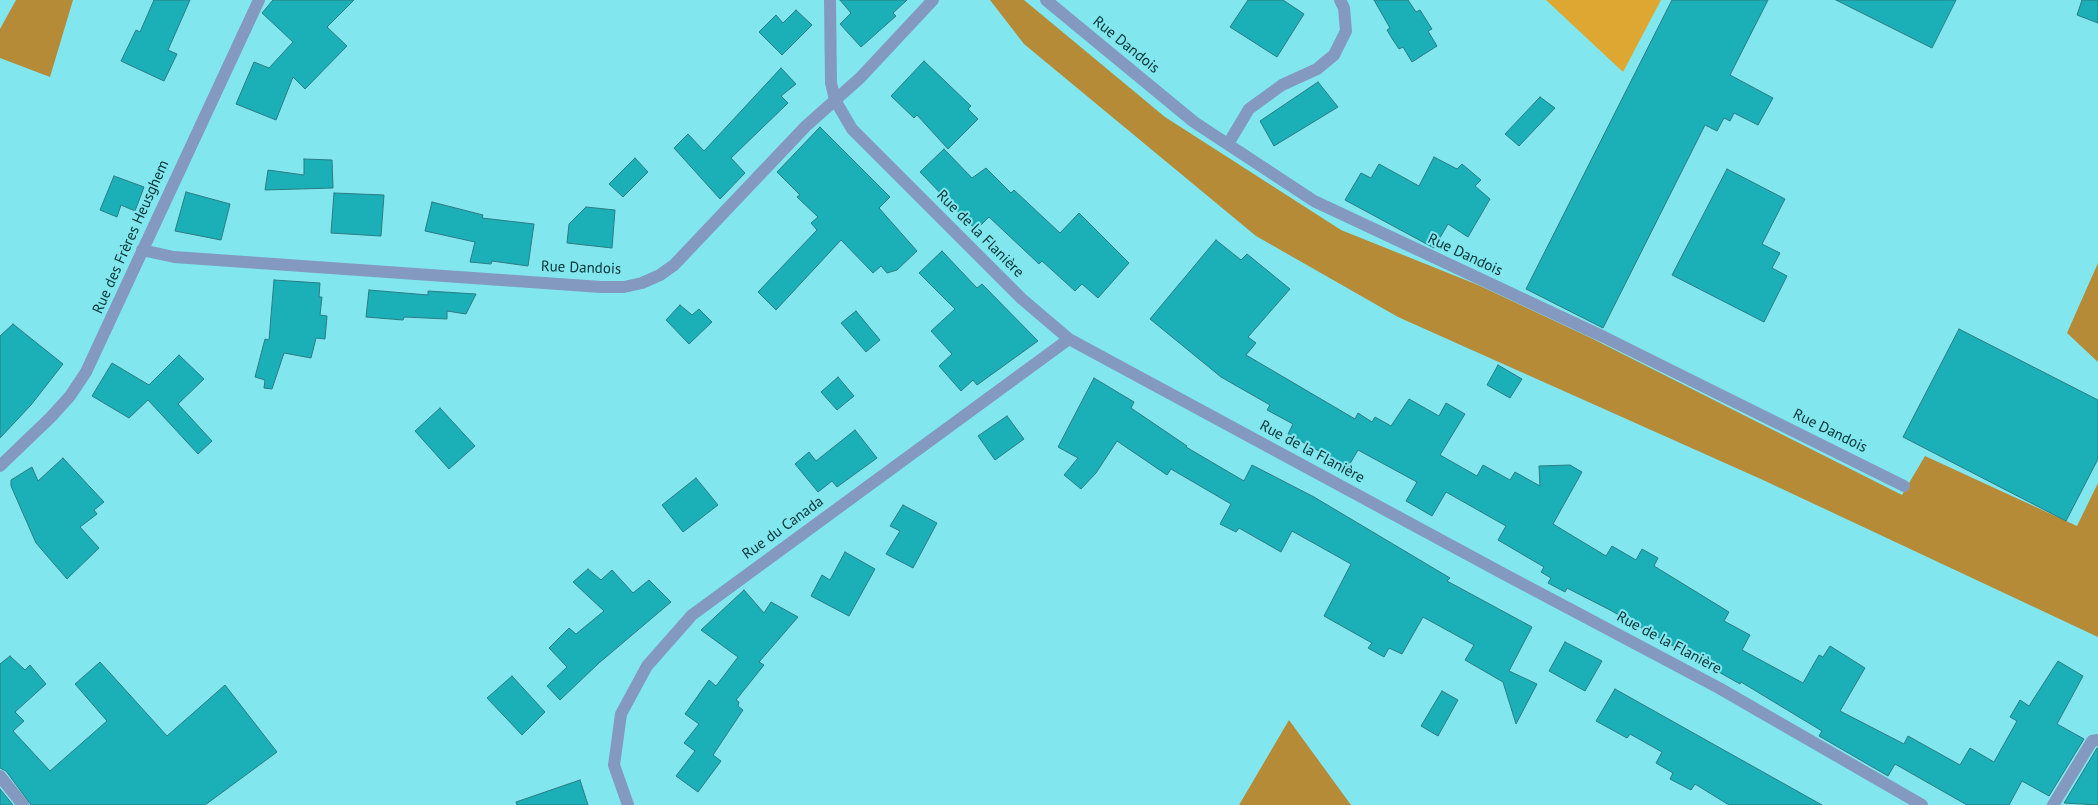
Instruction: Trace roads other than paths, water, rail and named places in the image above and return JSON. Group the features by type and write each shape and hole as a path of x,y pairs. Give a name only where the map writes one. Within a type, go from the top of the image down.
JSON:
{"street":[{"name":"Rue des Frères Heusghem","path":"0,466 51,417 70,396 86,372 259,0"},
{"name":"Rue de la Flanière","path":"830,0 830,64 835,100 852,129 1022,299 1069,339 1718,688 1922,805"},
{"name":"Rue Dandois","path":"142,250 174,256 602,287 624,287 642,283 660,275 674,264 806,126 860,78 933,0"},
{"name":"Rue Dandois","path":"1046,0 1194,122 1314,201 1604,337 1904,486"},
{"path":"1228,144 1249,109 1282,85 1317,68 1334,54 1346,32 1344,8 1340,0"},
{"name":"Rue du Canada","path":"628,805 614,765 621,714 647,666 692,615 1069,339"},
{"path":"2053,805 2092,741 2098,740"},
{"path":"0,776 23,805"}]}
